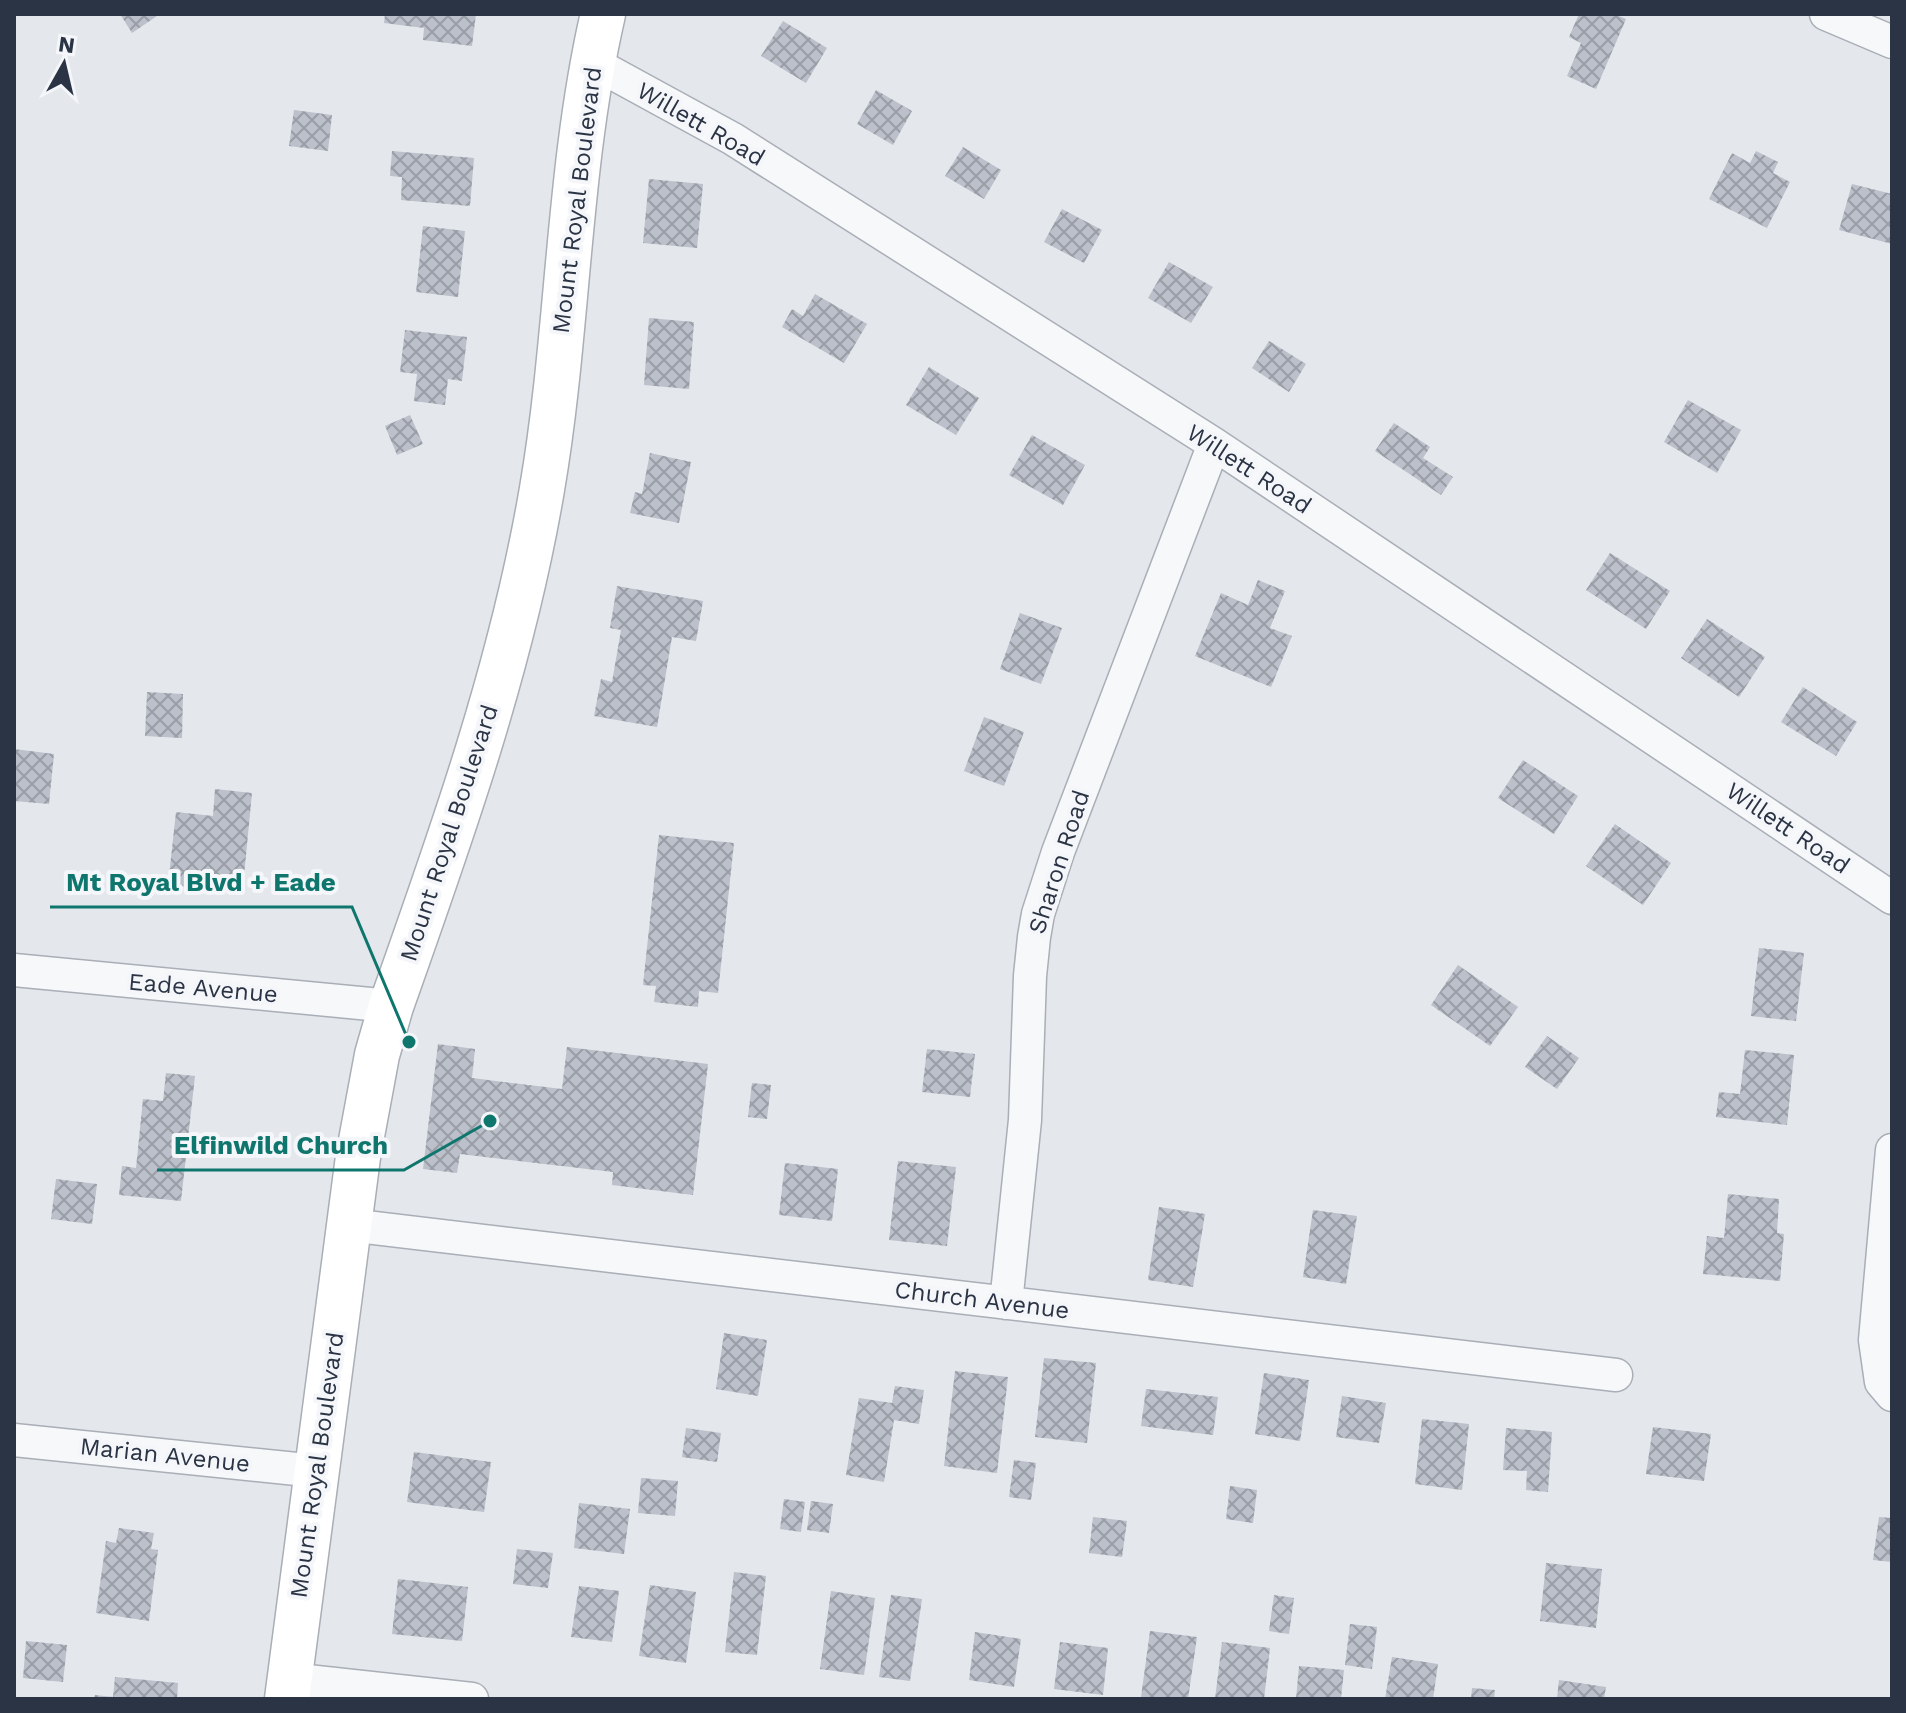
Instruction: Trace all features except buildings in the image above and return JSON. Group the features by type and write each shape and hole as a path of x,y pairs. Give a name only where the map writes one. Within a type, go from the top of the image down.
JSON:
{"main road":[{"name":"Mount Royal Boulevard","path":"288,1689 349,1225 377,1055 489,715 523,589 542,486 592,62 603,14"}],"street":[{"path":"1826,14 1892,42"},
{"name":"Willett Road","path":"592,62 733,139 1214,444 1892,898"},
{"name":"Sharon Road","path":"1006,1303 1025,1120 1030,976 1038,914 1058,852 1214,444"},
{"name":"Eade Avenue","path":"14,970 391,1006"},
{"path":"1892,1150 1875,1340 1881,1382 1892,1395"},
{"name":"Church Avenue","path":"349,1225 1616,1375"},
{"name":"Marian Avenue","path":"14,1440 316,1471"},
{"path":"288,1689 472,1699"}],"place":[{"name":"Mt Royal Blvd + Eade","path":"409,1042"},
{"name":"Elfinwild Church","path":"490,1121"}]}
